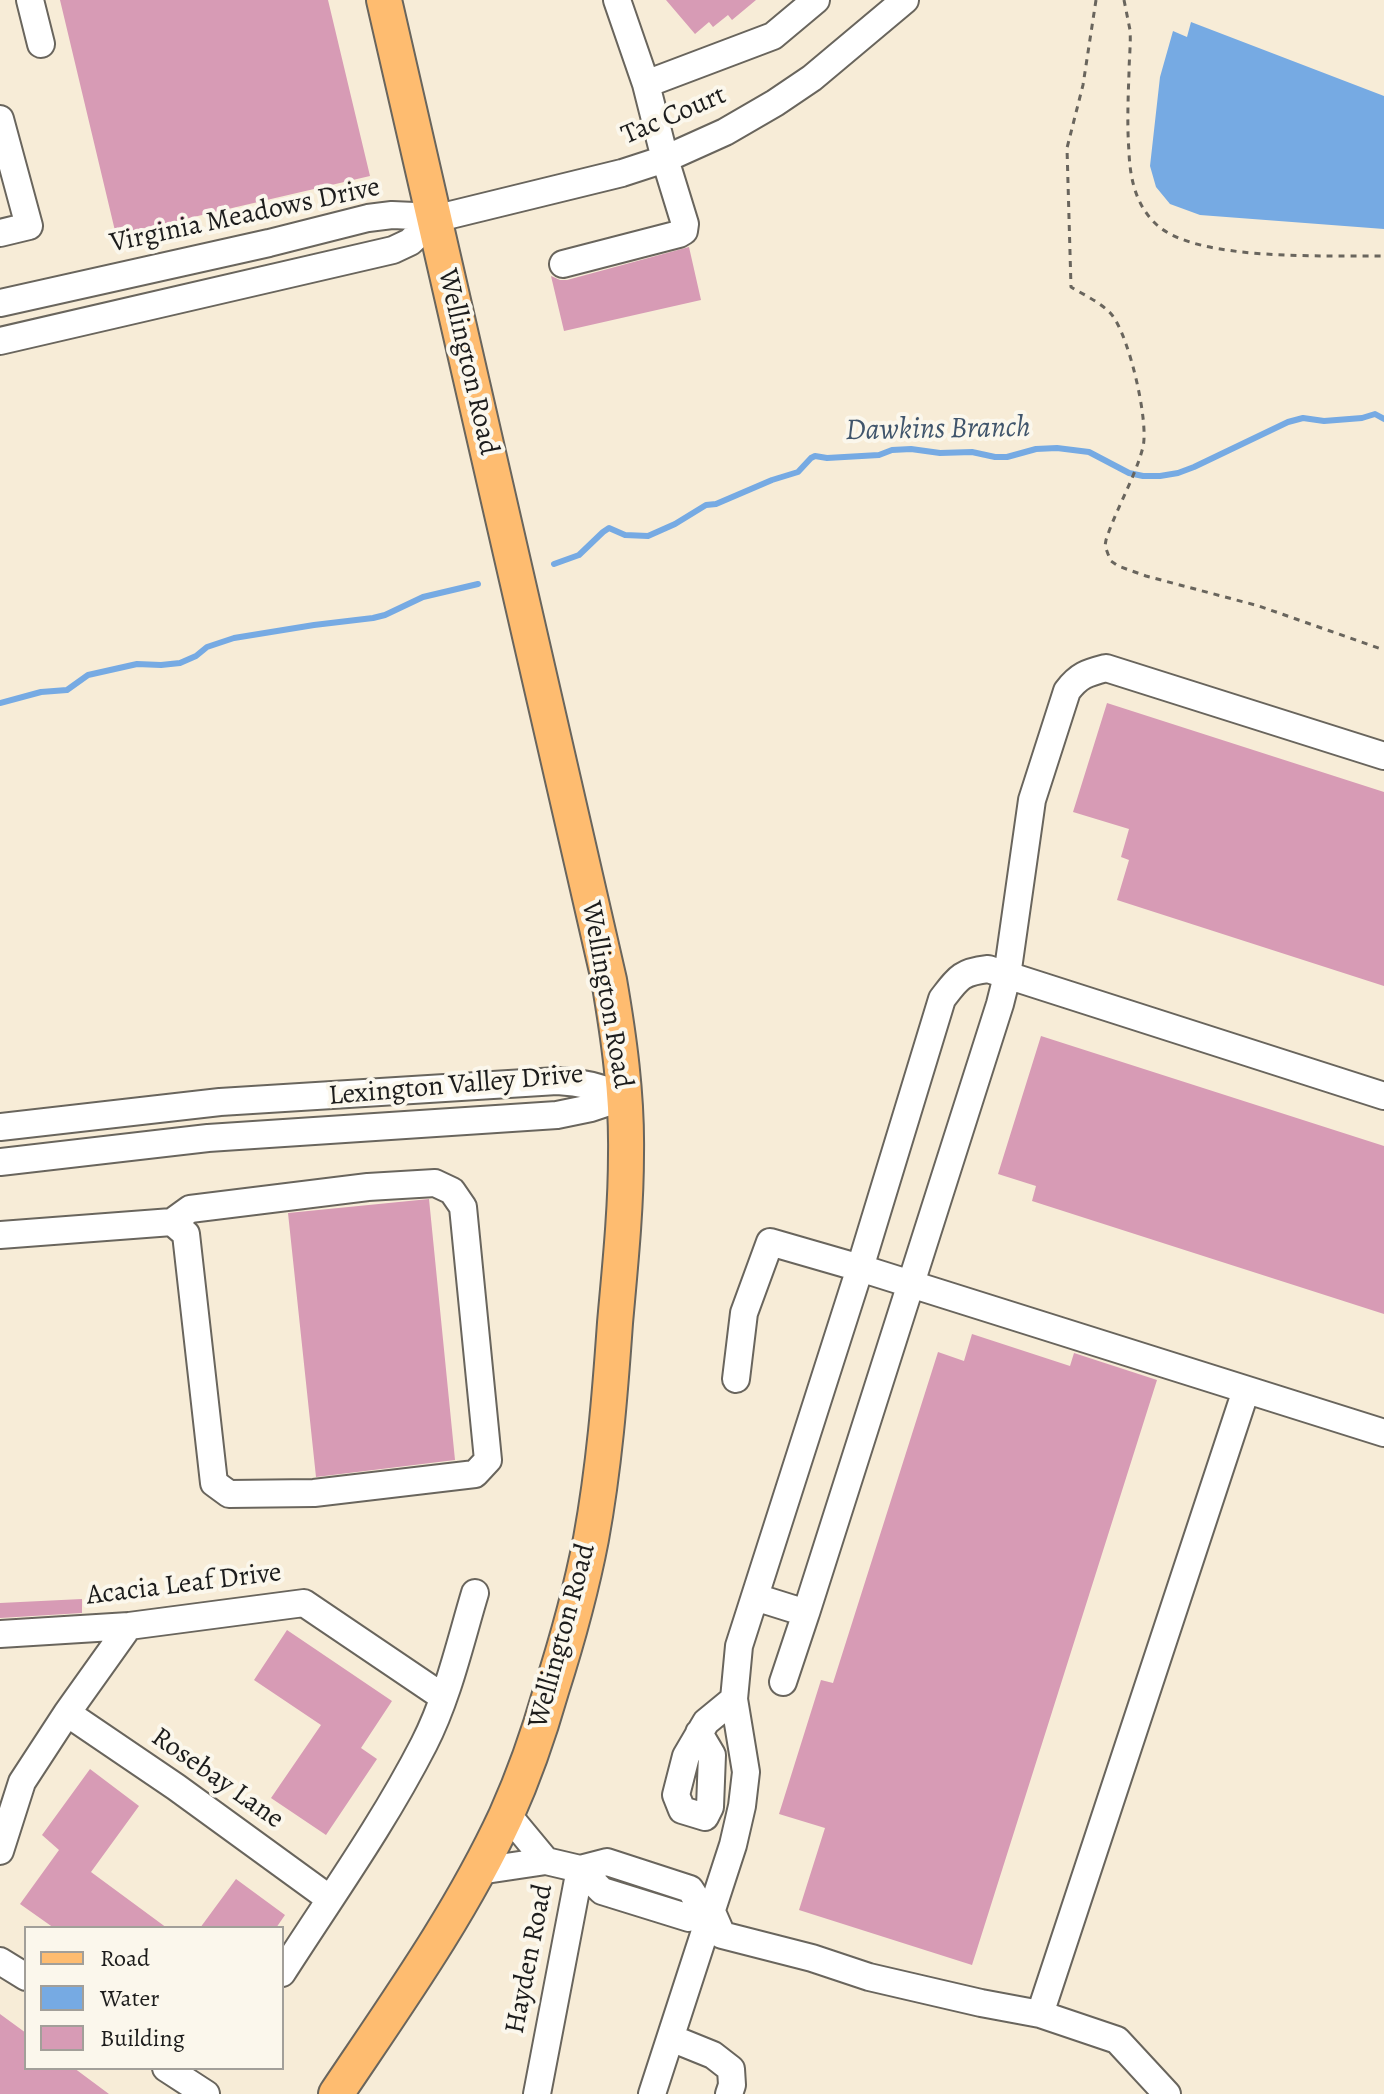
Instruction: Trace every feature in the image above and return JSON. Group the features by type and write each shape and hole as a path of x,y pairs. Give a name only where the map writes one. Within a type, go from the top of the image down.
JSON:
{"main road":[{"name":"Wellington Road","path":"336,2094 434,1948 479,1871 507,1814 550,1697 574,1616 591,1538 616,1317 626,1153 619,1041 609,980 384,0"}],"street":[{"path":"30,0 41,44"},
{"path":"563,264 684,231 685,224 646,84 617,0"},
{"path":"646,84 773,36 816,0"},
{"name":"Tac Court","path":"434,219 622,173 665,159 725,132 812,78 905,0"},
{"path":"0,119 29,226 0,233"},
{"name":"Virginia Meadows Drive","path":"0,303 368,218 392,215 434,219"},
{"path":"0,341 393,250 410,242 434,219"},
{"path":"783,1682 1007,976 1032,800 1067,691 1076,679 1088,672 1106,668 1384,756"},
{"path":"652,2094 671,2038 701,1913 733,1845 742,1806 746,1772 734,1699 739,1646 942,999 958,977 969,971 988,969 1384,1096"},
{"name":"Lexington Valley Drive","path":"0,1127 220,1102 557,1081 603,1087 624,1097"},
{"name":"Lexington Valley Drive","path":"0,1162 208,1138 557,1115 624,1097"},
{"path":"0,1235 172,1222 190,1209 339,1190 435,1183 452,1191 463,1207 488,1460 475,1474 314,1493 229,1494 214,1483 186,1234 172,1222"},
{"path":"736,1379 744,1313 770,1242 1384,1433"},
{"path":"1040,2014 1246,1390"},
{"path":"284,1970 382,1819 425,1742 443,1697 475,1593"},
{"path":"755,1597 806,1613"},
{"name":"Acacia Leaf Drive","path":"0,1634 129,1626 304,1603 443,1697"},
{"path":"0,1851 11,1777 67,1713 129,1626"},
{"path":"699,1733 706,1722 734,1699"},
{"name":"Rosebay Lane","path":"67,1713 176,1787 330,1899"},
{"name":"Hayden Road","path":"507,1814 546,1861"},
{"name":"Hayden Road","path":"479,1871 546,1861 580,1869 537,2094"},
{"path":"580,1869 607,1862 690,1889 701,1913 722,1935 812,1958 869,1977 1040,2014 1117,2040 1167,2094"},
{"path":"580,1869 602,1891 701,1913"},
{"path":"0,1961 24,1976"},
{"path":"671,2038 713,2055 731,2069 729,2094"},
{"path":"169,2070 206,2094"}],"path":[{"path":"1096,0 1083,85 1067,148 1071,287 1112,316 1122,334 1145,419 1144,445 1106,540 1111,561 1146,576 1259,606 1384,650"},
{"path":"1124,0 1130,31 1127,120 1130,170 1136,194 1158,225 1183,240 1215,248 1304,255 1384,256"}],"water":[{"path":"1191,22 1384,96 1384,229 1200,215 1170,204 1156,187 1150,166 1160,77 1173,31 1187,37"}],"building":[{"path":"60,0 328,0 370,176 116,235"},
{"path":"666,0 756,0 732,20 728,15 713,27 709,22 695,34"},
{"path":"689,247 701,300 564,331 551,276 567,280"},
{"path":"1107,703 1384,792 1384,986 1117,900 1129,860 1121,857 1129,829 1073,812"},
{"path":"1041,1036 1384,1146 1384,1314 1032,1201 1036,1186 998,1174"},
{"path":"429,1199 455,1460 316,1477 288,1213"},
{"path":"972,1334 1070,1366 1074,1353 1157,1380 972,1965 799,1910 825,1828 779,1814 821,1680 833,1683 938,1352 964,1361"},
{"path":"82,1599 82,1613 0,1618 0,1603"},
{"path":"287,1630 392,1701 361,1748 377,1759 326,1835 271,1798 321,1725 254,1680"},
{"path":"90,1769 139,1806 91,1872 164,1926 51,1926 20,1904 59,1850 42,1835"},
{"path":"236,1879 285,1915 277,1926 201,1926"},
{"path":"0,2014 24,2032 24,2070 77,2070 109,2094 0,2094"}],"waterway":[{"name":"Dawkins Branch","path":"554,564 579,555 609,528 625,535 648,536 706,505 716,504 798,472 815,456 879,455 892,450 911,449 1007,457 1036,449 1057,448 1089,452 1129,473 1160,476 1194,467 1288,422 1303,418 1324,421 1375,414 1384,419"},
{"name":"Dawkins Branch","path":"0,703 41,692 67,690 88,675 137,664 180,663 207,647 234,638 373,618 423,597 478,584"}]}
